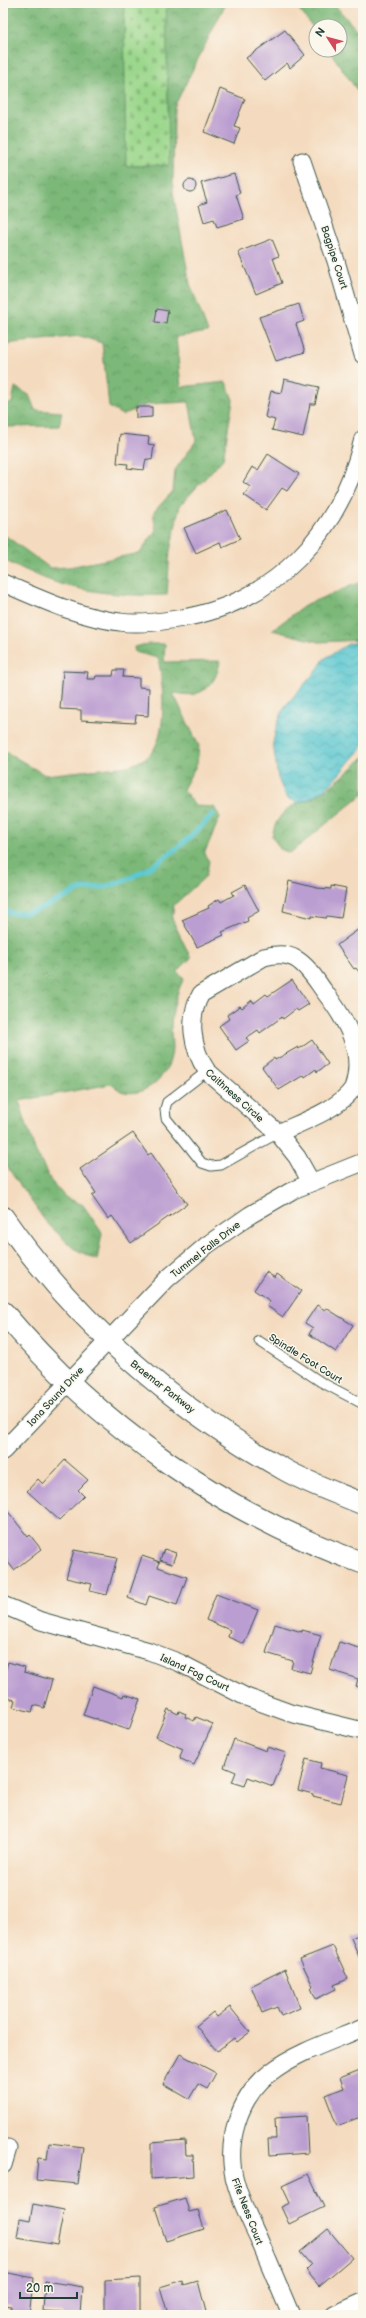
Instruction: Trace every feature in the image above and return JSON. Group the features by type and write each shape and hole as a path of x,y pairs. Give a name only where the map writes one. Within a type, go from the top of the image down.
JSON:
{"street":[{"name":"Bagpipe Court","path":"302,161 336,261 363,355"},
{"path":"3,583 56,606 92,617 121,623 156,622 191,617 224,606 249,596 275,579 295,563 312,545 346,492 357,463 363,439"},
{"name":"Caithness Circle","path":"278,1133 334,1106 346,1097 358,1078 360,1063 359,1045 352,1028 306,967 296,959 287,955 274,954 264,956 201,994 196,1003 194,1044 199,1059 207,1071 278,1133 297,1156 312,1182"},
{"name":"Tummel Falls Drive","path":"108,1341 167,1279 207,1245 250,1215 312,1182 363,1162"},
{"name":"Braemar Parkway","path":"3,1217 58,1288 108,1341 172,1395 228,1435 286,1471 363,1504"},
{"path":"3,1312 27,1340 68,1382 113,1421 169,1464 214,1493 282,1531 363,1563"},
{"name":"Iona Sound Drive","path":"3,1451 108,1341"},
{"name":"Island Fog Court","path":"3,1605 41,1621 168,1658 246,1697 290,1713 363,1731"},
{"name":"Fife Ness Court","path":"291,2315 236,2185 231,2154 235,2127 241,2110 253,2090 270,2073 289,2060 363,2028"},
{"path":"3,2165 8,2148"},
{"path":"334,2315 363,2302"}],"lane":[{"path":"207,1071 171,1098 165,1109 166,1118 197,1159 211,1166 221,1165 278,1133"},
{"name":"Spindle Foot Court","path":"259,1342 321,1382 363,1404"}],"green space":[{"path":"3,3 124,3 126,166 168,165 166,3 226,3 174,107 173,192 190,284 208,332 176,337 181,387 226,382 233,400 223,459 180,505 170,551 167,595 96,592 54,582 3,560 3,534 50,568 69,567 140,553 156,530 153,513 173,491 175,470 196,441 189,402 148,404 122,415 109,407 102,343 80,336 13,343 3,348"},
{"path":"124,3 166,3 169,165 126,166"},
{"path":"294,3 333,3 346,18 308,18 308,21"},
{"path":"348,20 363,37 363,99 335,58 348,58"},
{"path":"15,387 29,395 35,410 62,412 59,426 3,427 3,406 12,403"},
{"path":"363,581 363,640 319,642 272,630 307,604"},
{"path":"148,644 165,644 164,662 220,661 218,672 213,681 201,692 193,695 173,693 199,746 197,764 183,789 196,806 214,807 220,817 204,854 209,861 206,876 174,905 172,919 191,958 177,972 184,978 172,1015 172,1046 169,1064 165,1071 153,1084 138,1092 130,1093 121,1091 111,1084 19,1101 35,1150 51,1181 65,1197 83,1205 102,1233 97,1260 73,1248 46,1222 3,1161 3,750 45,775 128,766 147,757 157,743 160,732 163,706 163,693 158,658 135,652 134,647"},
{"path":"363,757 363,794 290,853 280,849 272,836 275,825 280,816 298,803 313,798 322,792"}],"water":[{"path":"363,641 363,747 327,787 310,799 298,803 286,797 278,778 273,743 277,725 285,706 318,669 324,659 348,644"}],"building":[{"path":"285,30 305,55 290,68 287,63 265,81 246,58"},
{"path":"220,89 245,99 234,126 240,128 234,144 204,132"},
{"path":"234,174 240,193 236,195 244,219 217,227 214,219 204,222 199,205 207,202 201,183"},
{"path":"190,180 194,182 196,186 194,190 190,192 186,190 184,186 186,182"},
{"path":"272,239 279,256 273,258 282,283 256,294 238,252"},
{"path":"299,304 304,321 296,324 305,352 276,361 259,317"},
{"path":"157,309 168,311 166,323 155,322"},
{"path":"284,379 319,387 315,404 310,404 303,437 272,430 275,420 265,417 271,391 281,393"},
{"path":"136,407 152,407 152,417 136,418"},
{"path":"120,434 149,437 148,444 154,445 152,460 146,459 144,470 127,468 128,464 117,463"},
{"path":"268,454 299,474 287,491 282,488 266,510 244,495 250,487 243,482 252,467 258,470"},
{"path":"227,510 240,539 222,547 220,542 196,553 184,528"},
{"path":"114,670 124,670 123,677 139,678 139,687 149,688 148,716 136,715 135,723 81,720 81,710 60,709 63,671 88,672 87,679 95,679 96,676 113,676"},
{"path":"289,881 317,888 331,889 331,886 346,889 341,918 312,916 311,918 283,911"},
{"path":"245,885 259,911 247,918 248,921 222,932 224,935 197,947 182,920 209,908 208,906 219,899 221,902 234,895 232,892"},
{"path":"363,926 363,977 356,968 354,969 337,945"},
{"path":"292,980 309,1004 298,1011 296,1009 283,1019 282,1017 260,1033 258,1030 246,1038 249,1041 236,1050 219,1026 229,1019 227,1015 240,1006 242,1008 252,1000 254,1003 266,994 268,996"},
{"path":"312,1040 328,1064 317,1072 316,1069 305,1077 304,1075 279,1090 262,1067 274,1058 275,1060 298,1047 299,1049"},
{"path":"133,1133 148,1155 151,1153 187,1204 131,1243 112,1216 108,1219 92,1196 96,1193 80,1169"},
{"path":"266,1272 275,1278 277,1274 301,1291 283,1317 267,1306 270,1301 254,1290"},
{"path":"317,1305 325,1310 326,1308 353,1325 336,1352 309,1334 313,1328 305,1323"},
{"path":"65,1460 88,1480 78,1490 84,1496 59,1520 27,1491 38,1479 43,1484"},
{"path":"6,1509 28,1537 30,1535 41,1549 14,1570 3,1555 3,1511"},
{"path":"164,1549 176,1553 172,1564 160,1560"},
{"path":"74,1550 117,1558 107,1595 90,1591 92,1584 66,1578"},
{"path":"142,1556 160,1562 158,1567 187,1577 177,1605 149,1596 146,1605 128,1598"},
{"path":"216,1594 258,1610 244,1644 228,1637 230,1630 206,1620"},
{"path":"275,1624 302,1632 302,1630 321,1635 310,1673 291,1668 293,1661 266,1653"},
{"path":"339,1642 363,1649 363,1688 356,1686 358,1679 330,1670"},
{"path":"8,1662 25,1667 24,1672 52,1680 44,1708 34,1705 32,1712 13,1707 15,1700 3,1697 3,1679"},
{"path":"93,1686 123,1697 124,1694 140,1699 129,1730 83,1715"},
{"path":"168,1709 178,1714 179,1711 186,1714 185,1717 194,1721 196,1717 213,1724 194,1765 181,1759 180,1756 183,1749 156,1737"},
{"path":"234,1739 266,1751 267,1747 286,1753 273,1786 248,1777 245,1786 232,1782 236,1772 224,1767"},
{"path":"306,1759 321,1763 320,1768 348,1775 341,1803 313,1796 313,1794 298,1790"},
{"path":"363,1933 363,1966 351,1938"},
{"path":"333,1946 348,1979 334,1985 336,1989 316,1999 311,1988 313,1986 300,1959"},
{"path":"285,1969 300,2008 281,2016 277,2007 262,2013 251,1986"},
{"path":"230,2007 250,2032 237,2042 234,2038 217,2051 196,2026 213,2012 217,2017"},
{"path":"180,2054 216,2073 207,2089 198,2084 189,2099 163,2084"},
{"path":"360,2070 363,2079 363,2116 337,2126 325,2095 344,2088 340,2078"},
{"path":"306,2116 308,2153 269,2156 268,2139 276,2139 275,2118"},
{"path":"185,2140 186,2155 193,2155 194,2176 151,2179 151,2143"},
{"path":"49,2143 83,2147 78,2184 36,2180 38,2158 47,2159"},
{"path":"308,2174 324,2207 289,2224 281,2207 290,2203 282,2186"},
{"path":"185,2198 189,2212 198,2210 204,2229 166,2241 155,2207"},
{"path":"33,2204 64,2210 57,2245 17,2238 20,2219 30,2221"},
{"path":"328,2229 352,2258 319,2286 306,2270 311,2265 300,2252"},
{"path":"3,2272 34,2278 29,2315 10,2312 11,2306 3,2305"},
{"path":"140,2278 140,2315 105,2315 105,2280"},
{"path":"183,2280 184,2285 198,2281 206,2312 187,2315 185,2309 168,2314 160,2287"},
{"path":"45,2281 83,2287 81,2315 62,2315 62,2312 43,2311"}],"waterway":[{"path":"3,910 12,913 31,911 51,904 77,891 88,888 104,887 137,875 178,847 213,814"}]}
